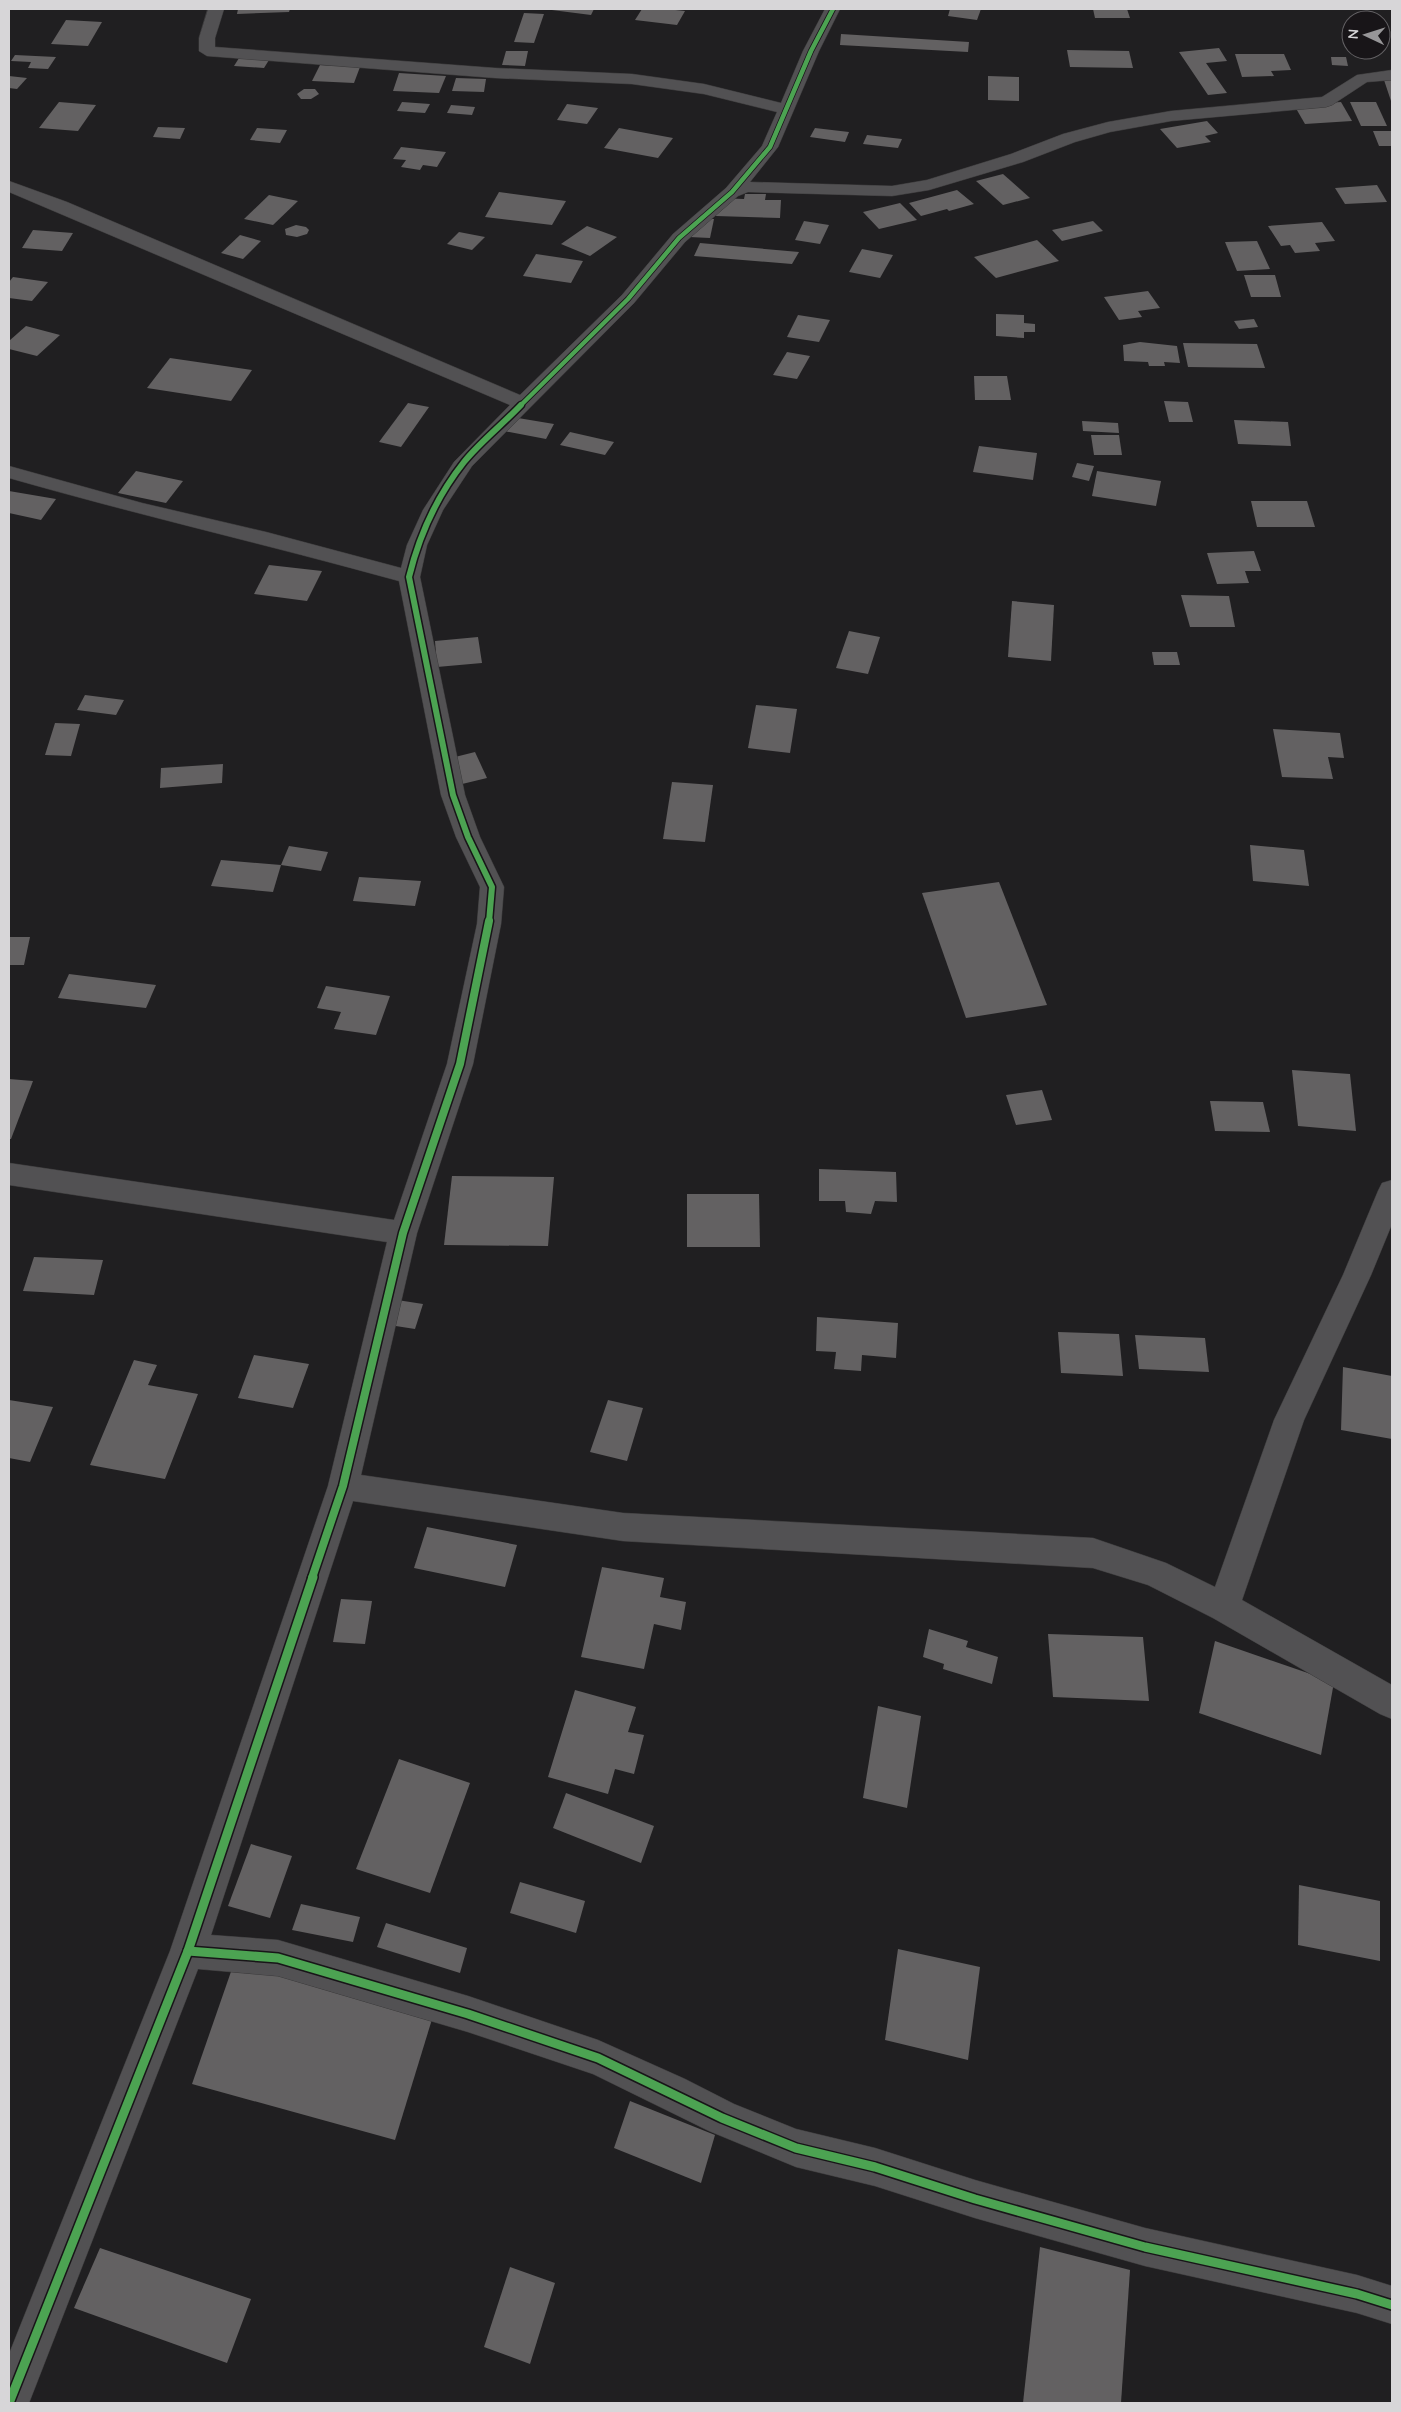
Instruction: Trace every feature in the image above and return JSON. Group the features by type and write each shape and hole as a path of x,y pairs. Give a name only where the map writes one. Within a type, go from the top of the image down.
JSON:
{"street":[{"path":"216,9 208,38 207,50 495,73 632,79 704,89 785,109"},
{"path":"9,2403 188,1951 343,1486 403,1233 460,1064 489,924 492,887 468,837 453,795 409,577 417,545 433,510 464,462 628,299 679,238 732,192 770,147 811,51 833,9"},
{"path":"732,192 747,187 892,191 929,185 1017,158 1069,138 1108,128 1170,116 1326,102 1363,78 1392,75"},
{"path":"9,186 61,206 522,403"},
{"path":"9,472 138,508 266,538 409,577"},
{"path":"9,1174 403,1233"},
{"path":"1224,1608 1289,1420 1357,1275 1392,1191"},
{"path":"343,1486 623,1527 949,1547 1093,1553 1155,1573 1224,1608 1392,1702"},
{"path":"188,1951 288,1960 468,2014 598,2058 672,2092 722,2118 796,2148 875,2167 975,2199 1145,2246 1357,2294 1392,2305"}],"building":[{"path":"238,9 290,9 289,12 237,14"},
{"path":"544,9 594,9 591,15"},
{"path":"642,9 685,11 677,25 635,20"},
{"path":"950,9 981,9 977,20 948,16"},
{"path":"1093,9 1127,9 1130,18 1095,18"},
{"path":"524,13 544,14 534,43 514,42"},
{"path":"66,20 102,22 88,46 51,44"},
{"path":"841,34 969,42 968,52 840,45"},
{"path":"1219,48 1227,61 1206,63 1227,93 1208,95 1179,52"},
{"path":"1067,50 1129,51 1133,68 1070,67"},
{"path":"506,51 528,51 525,66 502,65"},
{"path":"1235,54 1284,54 1291,70 1271,71 1274,76 1242,77"},
{"path":"15,55 56,57 48,69 28,68 31,62 11,61"},
{"path":"1331,57 1341,57 1341,60 1347,60 1348,66 1332,65"},
{"path":"239,58 269,60 264,68 234,66"},
{"path":"320,65 360,67 354,83 312,81"},
{"path":"399,73 446,76 439,93 393,91"},
{"path":"9,76 27,78 17,89 9,88"},
{"path":"988,76 1019,77 1019,101 988,100"},
{"path":"456,78 486,79 484,92 452,91"},
{"path":"1384,80 1392,80 1392,104"},
{"path":"304,89 315,89 319,94 311,99 301,99 297,94"},
{"path":"59,102 96,105 78,131 39,128"},
{"path":"402,102 430,104 425,113 397,111"},
{"path":"1341,102 1352,121 1305,124 1294,105"},
{"path":"1350,102 1376,102 1387,126 1361,126"},
{"path":"567,104 598,108 587,124 557,120"},
{"path":"451,105 475,107 472,115 447,113"},
{"path":"1207,121 1218,133 1205,136 1211,142 1177,148 1160,129"},
{"path":"158,127 185,128 180,139 153,137"},
{"path":"257,128 287,130 280,143 250,140"},
{"path":"619,128 673,138 658,158 604,148"},
{"path":"815,128 849,132 845,142 810,137"},
{"path":"1373,131 1392,131 1392,146 1379,146"},
{"path":"867,135 902,139 898,148 863,144"},
{"path":"401,147 446,152 437,167 423,165 420,170 401,167 406,160 393,159"},
{"path":"1003,174 1030,198 1003,205 976,181"},
{"path":"1377,185 1387,202 1345,204 1335,188"},
{"path":"957,190 974,204 921,216 909,203"},
{"path":"499,192 566,201 552,225 485,217"},
{"path":"745,194 766,194 765,200 781,200 780,218 716,216 718,198 744,199"},
{"path":"269,195 298,201 273,225 244,219"},
{"path":"900,203 917,220 879,229 863,212"},
{"path":"693,218 714,219 710,238 689,237"},
{"path":"804,221 829,225 820,244 795,240"},
{"path":"1093,221 1103,231 1062,241 1052,230"},
{"path":"1322,222 1335,241 1315,243 1320,251 1295,253 1290,245 1281,246 1268,226"},
{"path":"296,225 306,227 309,230 307,234 297,237 286,235 285,229"},
{"path":"587,226 617,237 590,256 561,244"},
{"path":"33,230 73,233 62,251 22,248"},
{"path":"459,232 485,237 472,250 447,244"},
{"path":"240,235 261,241 243,259 221,253"},
{"path":"1037,240 1059,261 996,278 974,257"},
{"path":"1257,241 1270,269 1237,271 1225,242"},
{"path":"700,243 799,252 792,264 694,256"},
{"path":"862,249 893,255 880,278 849,272"},
{"path":"536,254 583,261 571,283 523,276"},
{"path":"1244,275 1275,275 1281,297 1251,297"},
{"path":"13,277 48,282 32,301 9,298 9,282"},
{"path":"1148,291 1160,308 1138,311 1142,317 1119,320 1104,297"},
{"path":"996,314 1024,315 1024,323 1035,324 1035,332 1024,332 1024,338 996,336"},
{"path":"798,315 830,320 819,342 787,337"},
{"path":"1254,319 1258,327 1239,329 1234,321"},
{"path":"26,326 60,335 37,356 9,349 9,341"},
{"path":"1140,342 1177,346 1180,363 1164,362 1165,366 1149,366 1148,362 1124,361 1123,345"},
{"path":"1183,343 1257,344 1265,368 1188,367"},
{"path":"787,352 810,356 797,379 773,375"},
{"path":"170,358 252,370 231,401 147,388"},
{"path":"974,376 1007,376 1011,400 975,400"},
{"path":"1164,401 1188,402 1193,422 1169,422"},
{"path":"408,403 429,407 401,447 379,442"},
{"path":"512,417 554,424 546,439 504,431"},
{"path":"1234,420 1288,422 1291,446 1238,444"},
{"path":"1082,421 1118,423 1119,433 1083,431"},
{"path":"570,432 614,442 605,455 560,445"},
{"path":"1091,435 1119,435 1122,455 1094,455"},
{"path":"979,446 1037,453 1033,480 973,472"},
{"path":"1077,463 1094,466 1089,481 1072,477"},
{"path":"136,471 183,481 166,503 118,493"},
{"path":"1097,471 1161,481 1156,506 1092,496"},
{"path":"9,491 56,499 41,520 9,513"},
{"path":"1251,501 1307,501 1315,527 1257,527"},
{"path":"1254,551 1261,571 1245,571 1249,583 1217,584 1207,553"},
{"path":"269,565 322,571 307,601 254,594"},
{"path":"1181,595 1229,596 1235,627 1190,627"},
{"path":"1012,601 1054,605 1051,661 1008,657"},
{"path":"849,631 880,637 868,674 836,668"},
{"path":"478,637 482,663 437,667 435,641"},
{"path":"1152,652 1177,652 1180,665 1154,665"},
{"path":"85,695 124,700 116,715 77,710"},
{"path":"756,705 797,709 790,753 748,748"},
{"path":"55,723 80,724 71,756 45,755"},
{"path":"1273,729 1340,733 1344,758 1328,757 1333,779 1282,777"},
{"path":"475,752 487,778 458,785 447,759"},
{"path":"223,764 222,783 160,788 161,768"},
{"path":"672,782 713,785 705,842 663,839"},
{"path":"1250,845 1304,850 1309,886 1253,881"},
{"path":"289,846 328,852 321,871 281,865"},
{"path":"221,860 281,865 273,892 211,886"},
{"path":"359,877 421,881 415,906 353,901"},
{"path":"999,882 1047,1005 966,1018 922,893"},
{"path":"9,937 30,937 24,965 9,965"},
{"path":"69,974 156,985 146,1008 58,998"},
{"path":"326,986 390,996 376,1035 334,1029 341,1012 317,1008"},
{"path":"1292,1070 1350,1074 1356,1131 1298,1126"},
{"path":"9,1079 33,1081 11,1139 9,1139"},
{"path":"1042,1090 1052,1120 1016,1125 1006,1095"},
{"path":"1210,1101 1263,1102 1270,1132 1215,1131"},
{"path":"819,1169 896,1172 897,1202 875,1201 871,1214 846,1212 845,1201 819,1201"},
{"path":"452,1176 554,1177 548,1246 444,1245"},
{"path":"687,1194 759,1194 760,1247 687,1247"},
{"path":"34,1257 103,1260 94,1295 23,1291"},
{"path":"378,1297 423,1304 415,1329 370,1322"},
{"path":"817,1317 898,1323 896,1358 862,1355 861,1371 834,1369 836,1352 816,1351"},
{"path":"1058,1332 1119,1334 1123,1376 1061,1373"},
{"path":"1135,1335 1205,1338 1209,1372 1139,1369"},
{"path":"254,1355 309,1364 293,1408 238,1398"},
{"path":"134,1360 157,1365 148,1385 198,1394 165,1479 90,1465"},
{"path":"1343,1367 1392,1376 1392,1439 1341,1430"},
{"path":"9,1400 53,1407 30,1462 9,1458"},
{"path":"608,1400 643,1408 627,1461 590,1452"},
{"path":"427,1527 517,1545 505,1587 414,1568"},
{"path":"602,1567 664,1578 660,1597 686,1602 681,1630 654,1624 644,1669 581,1657"},
{"path":"341,1599 372,1601 365,1644 333,1642"},
{"path":"929,1629 968,1641 966,1647 998,1657 992,1684 943,1669 944,1664 923,1657"},
{"path":"1048,1634 1143,1637 1149,1701 1053,1697"},
{"path":"1215,1641 1334,1682 1321,1755 1199,1713"},
{"path":"575,1690 636,1707 628,1732 644,1735 634,1774 615,1769 608,1794 548,1777"},
{"path":"878,1706 921,1716 907,1808 863,1798"},
{"path":"399,1759 470,1783 430,1893 356,1869"},
{"path":"566,1793 654,1826 641,1863 553,1828"},
{"path":"251,1844 292,1856 270,1918 228,1906"},
{"path":"520,1882 585,1901 576,1933 510,1913"},
{"path":"1299,1885 1380,1901 1380,1961 1298,1945"},
{"path":"301,1904 360,1917 353,1942 292,1930"},
{"path":"386,1923 467,1948 460,1973 377,1947"},
{"path":"898,1949 980,1967 968,2060 885,2040"},
{"path":"234,1963 433,2016 395,2140 192,2084"},
{"path":"630,2101 715,2135 701,2183 614,2148"},
{"path":"1040,2247 1130,2270 1121,2403 1023,2403"},
{"path":"100,2248 251,2299 227,2363 74,2308"},
{"path":"510,2267 555,2283 530,2364 484,2347"}],"cycle path":[{"path":"9,2403 188,1951 343,1486 403,1233 460,1064 489,924 492,887 468,837 453,795 409,577 417,545 433,510 464,462 628,299 679,238 732,192 770,147 811,51 833,9"},
{"path":"188,1951 278,1958 468,2014 598,2058 672,2092 722,2118 796,2148 875,2167 975,2199 1145,2247 1357,2294 1392,2305"}]}
